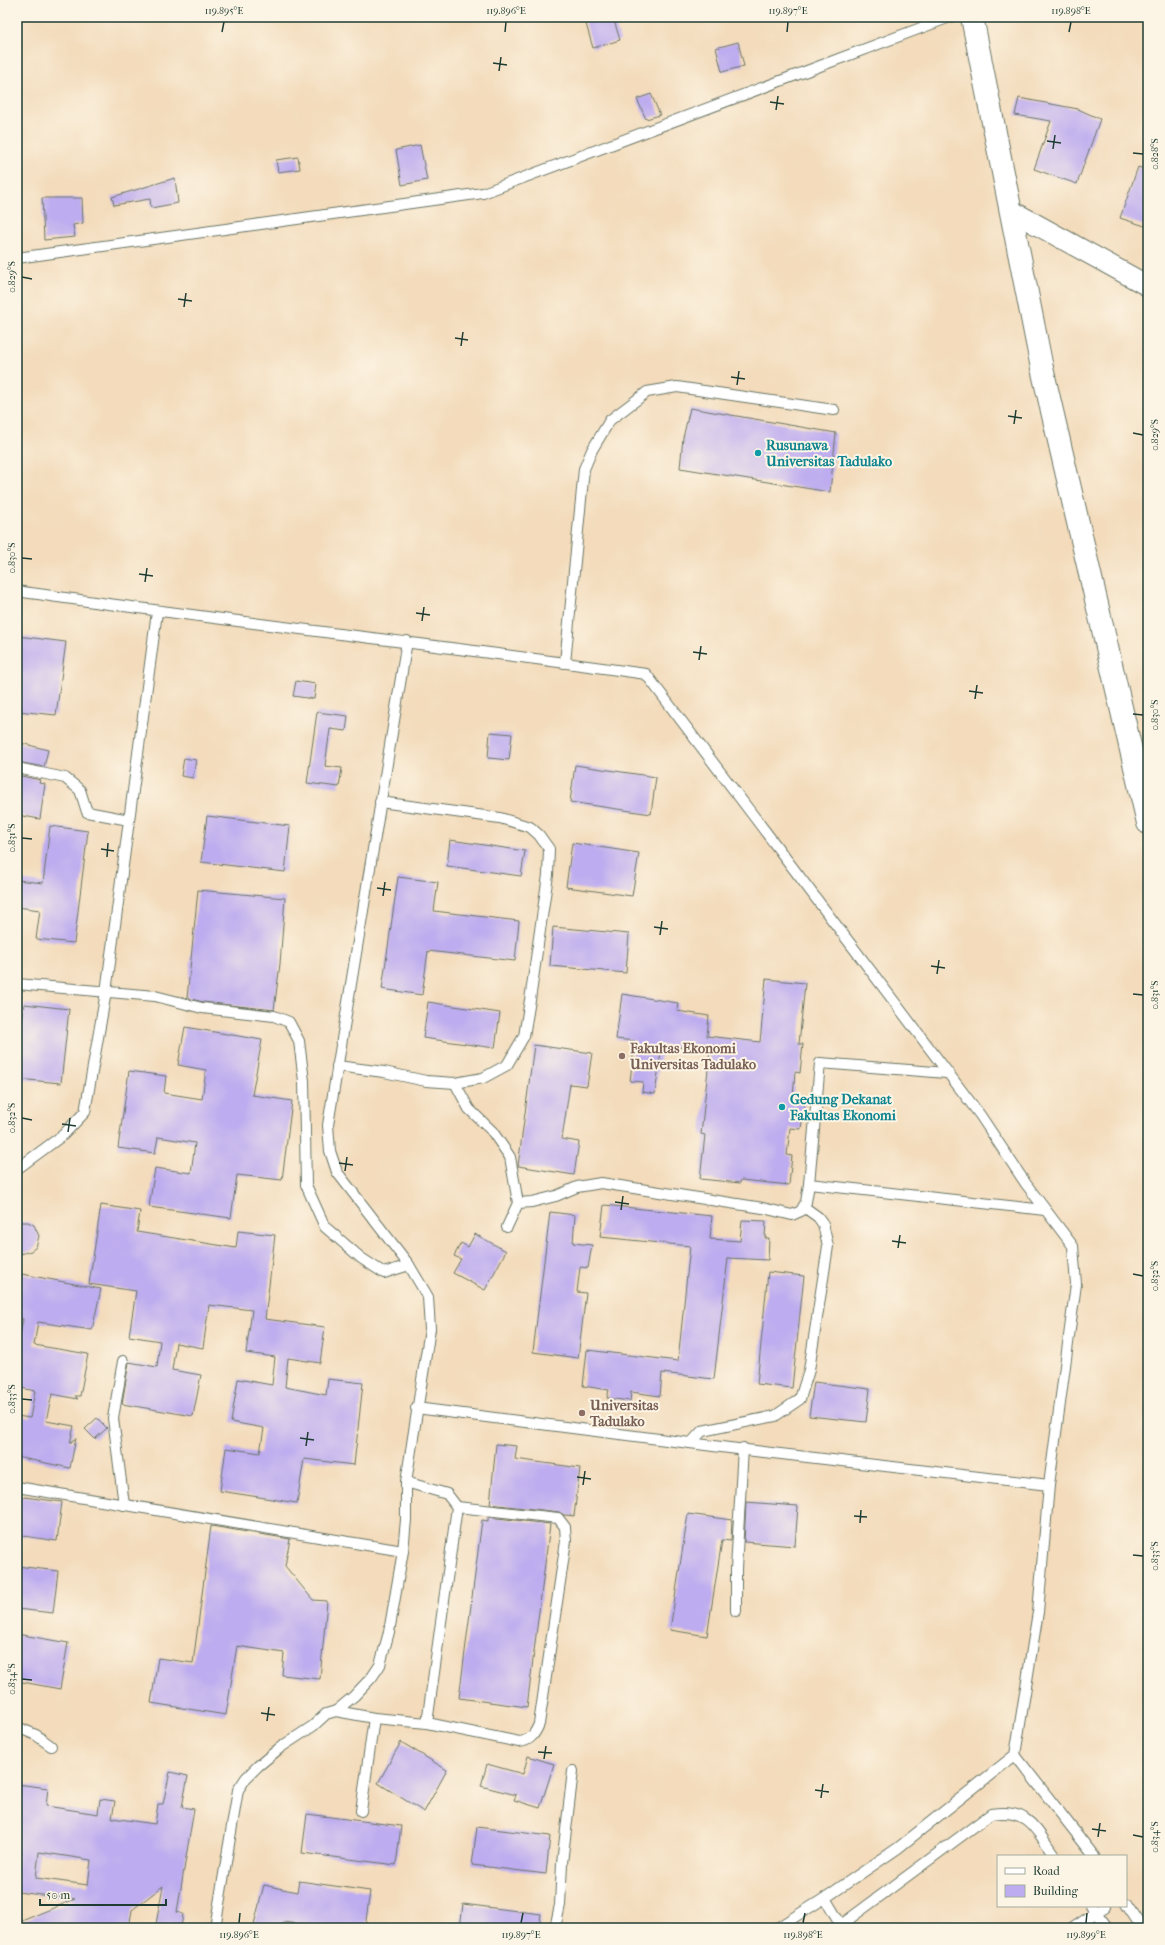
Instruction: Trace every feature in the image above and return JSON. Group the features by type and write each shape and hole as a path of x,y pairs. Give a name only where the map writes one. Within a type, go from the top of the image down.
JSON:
{"street":[{"path":"972,17 1042,368 1148,823"},
{"path":"1010,210 1148,286"}],"lane":[{"path":"17,258 483,193 950,17"},
{"path":"565,662 584,469 592,450 610,420 647,392 677,387 834,410"},
{"path":"17,591 157,612 407,641 646,674 980,1115 1045,1210 1073,1246 1076,1284 1049,1486 1038,1612 1015,1755 898,1848 825,1898 777,1928"},
{"path":"17,1169 63,1135 85,1112 106,992 157,612"},
{"path":"215,1928 238,1790 246,1778 281,1747 313,1726 326,1714 336,1711 354,1696 372,1677 380,1665 389,1632 403,1552 406,1520 406,1482 416,1408 430,1330 428,1296 409,1265 337,1172 330,1151 328,1124 407,641"},
{"path":"17,768 65,778 80,790 87,812 129,820"},
{"path":"337,1066 384,1072 426,1081 455,1083 483,1078 507,1065 524,1036 548,875 548,849 539,835 530,827 500,818 380,802"},
{"path":"17,984 154,996 202,1008 274,1016 289,1022 299,1041 304,1081 306,1185 325,1227 361,1258 384,1273 409,1265"},
{"path":"518,1203 532,1202 556,1196 577,1187 602,1183 763,1208 792,1215 801,1211 806,1202 820,1063 947,1072"},
{"path":"455,1083 469,1109 492,1131 510,1158 518,1203 507,1227"},
{"path":"809,1184 1045,1210"},
{"path":"691,1443 702,1431 775,1416 800,1399 808,1370 828,1246 823,1224 818,1217 804,1207"},
{"path":"123,1361 113,1418 124,1505"},
{"path":"416,1408 1049,1486"},
{"path":"736,1611 736,1569 743,1448"},
{"path":"406,1482 447,1494 457,1507 427,1723"},
{"path":"17,1487 403,1552"},
{"path":"336,1711 374,1718 427,1723 519,1742 526,1741 535,1733 539,1724 566,1541 565,1527 558,1518 457,1507"},
{"path":"361,1811 374,1718"},
{"path":"17,1727 36,1735 51,1746"},
{"path":"1015,1755 1093,1855"},
{"path":"555,1928 560,1905 562,1863 573,1771"},
{"path":"825,1898 840,1927 991,1814 1006,1812 1019,1815 1029,1822 1054,1855"},
{"path":"1127,1906 1142,1928"},
{"path":"1073,1928 1094,1909 1108,1928"}],"building":[{"path":"584,17 613,17 620,40 593,48"},
{"path":"738,42 744,66 722,72 716,48"},
{"path":"651,94 660,115 646,119 637,99"},
{"path":"1019,98 1078,109 1100,119 1077,184 1034,169 1051,121 1015,115"},
{"path":"420,145 427,180 402,185 396,150"},
{"path":"298,157 300,169 278,172 276,160"},
{"path":"1138,167 1148,170 1148,227 1120,218"},
{"path":"175,178 178,203 151,208 150,199 114,205 112,197"},
{"path":"42,198 82,198 83,223 73,225 75,237 44,240"},
{"name":"Rusunawa Universitas Tadulako","path":"690,408 836,433 830,492 680,468 683,438"},
{"path":"17,636 66,642 56,715 17,711"},
{"path":"296,681 316,684 314,699 293,696"},
{"path":"317,712 348,716 346,731 330,729 325,766 342,768 339,787 307,783"},
{"path":"490,732 512,734 509,760 488,758"},
{"path":"17,742 48,750 44,767 17,762"},
{"path":"184,758 196,760 193,778 181,776"},
{"path":"575,765 656,777 651,814 570,802"},
{"path":"17,775 40,780 39,783 45,784 40,819 17,815"},
{"path":"207,816 290,826 285,872 201,862"},
{"path":"50,826 88,831 74,943 36,939 40,910 17,907 17,880 43,883"},
{"path":"450,840 525,851 521,876 447,866"},
{"path":"572,843 639,853 632,896 566,887"},
{"path":"398,877 438,882 434,911 519,921 515,961 428,951 422,995 382,989"},
{"path":"198,890 285,898 280,964 274,1010 203,1002 187,998"},
{"path":"553,927 629,934 626,973 550,966"},
{"path":"766,979 805,983 799,1044 803,1044 800,1073 795,1072 793,1098 805,1099 801,1129 790,1128 787,1155 792,1156 789,1185 741,1180 740,1183 700,1179 705,1135 701,1134 710,1051 662,1045 655,1094 642,1092 643,1082 630,1081 635,1041 616,1039 622,994 678,1003 677,1011 709,1016 707,1036 760,1042"},
{"path":"428,1002 500,1013 495,1048 423,1038"},
{"path":"24,1004 69,1009 61,1083 17,1079 17,1021 22,1022"},
{"path":"185,1027 262,1040 252,1095 292,1101 282,1180 237,1175 231,1218 149,1207 155,1168 191,1173 195,1143 158,1137 155,1153 118,1148 129,1071 166,1076 164,1093 202,1099 206,1070 178,1065"},
{"path":"534,1045 592,1053 587,1086 570,1084 562,1139 579,1142 574,1175 518,1166"},
{"path":"101,1205 140,1211 137,1232 236,1248 238,1231 275,1235 265,1319 325,1327 320,1363 288,1358 285,1387 326,1395 328,1379 363,1383 354,1465 304,1459 297,1503 220,1491 226,1448 260,1453 264,1428 231,1422 238,1379 272,1385 275,1357 246,1353 252,1310 209,1305 203,1348 176,1343 172,1370 201,1375 193,1416 122,1404 129,1362 157,1367 160,1341 129,1336 136,1291 89,1284"},
{"path":"604,1205 712,1216 710,1239 740,1241 742,1220 766,1221 765,1238 769,1238 768,1260 728,1258 714,1379 662,1373 660,1396 631,1392 630,1401 607,1398 609,1390 583,1386 587,1350 678,1361 690,1246 600,1237"},
{"path":"550,1212 575,1215 573,1243 592,1245 588,1268 580,1267 577,1292 586,1293 578,1358 533,1352"},
{"path":"17,1222 28,1222 34,1225 39,1236 36,1247 31,1251 17,1255"},
{"path":"475,1234 506,1251 485,1290 453,1273 461,1259 454,1256 461,1243 468,1247"},
{"path":"768,1272 804,1276 792,1388 757,1384"},
{"path":"22,1274 101,1289 92,1330 38,1322 34,1345 88,1354 80,1396 75,1396 78,1399 52,1394 46,1421 74,1426 70,1443 76,1438 70,1468 17,1457 17,1416 30,1418 35,1391 17,1387 17,1351 23,1319 17,1318 17,1299"},
{"path":"814,1382 870,1389 866,1422 809,1416"},
{"path":"97,1418 107,1428 95,1439 85,1429"},
{"path":"496,1444 517,1446 515,1459 580,1468 574,1516 564,1515 559,1512 490,1504"},
{"path":"17,1496 62,1502 57,1541 17,1535"},
{"path":"746,1502 798,1506 795,1546 744,1542"},
{"path":"688,1514 732,1520 731,1541 722,1540 707,1636 670,1630"},
{"path":"488,1517 550,1524 527,1707 459,1698 482,1520 488,1521"},
{"path":"211,1526 290,1539 285,1566 313,1600 327,1601 320,1679 282,1675 284,1653 237,1646 226,1715 151,1703 158,1658 193,1663"},
{"path":"17,1566 58,1571 53,1613 17,1609"},
{"path":"17,1634 68,1643 60,1689 17,1681"},
{"path":"401,1742 447,1770 424,1812 378,1783"},
{"path":"528,1756 554,1764 540,1808 514,1800 516,1795 481,1786 487,1764 523,1774"},
{"path":"170,1772 188,1776 182,1807 194,1809 177,1912 183,1914 181,1928 157,1928 158,1924 156,1924 163,1886 132,1910 129,1928 78,1928 49,1924 40,1928 17,1928 17,1923 75,1899 17,1892 17,1784 48,1788 46,1806 98,1814 100,1799 115,1801 112,1818 155,1824 158,1804 163,1804","holes":["39,1852 91,1860 88,1885 36,1878"]},
{"path":"307,1814 401,1826 396,1865 302,1853"},
{"path":"477,1827 550,1836 546,1874 472,1865"},
{"path":"299,1881 370,1891 365,1928 328,1928 283,1922 282,1928 253,1928 264,1885 297,1892"},
{"path":"463,1904 541,1914 539,1928 460,1928"}],"place":[{"name":"Rusunawa Universitas Tadulako","path":"758,453"},
{"name":"Fakultas Ekonomi Universitas Tadulako","path":"622,1056"},
{"name":"Gedung Dekanat Fakultas Ekonomi","path":"782,1107"},
{"name":"Universitas Tadulako","path":"582,1413"}]}
